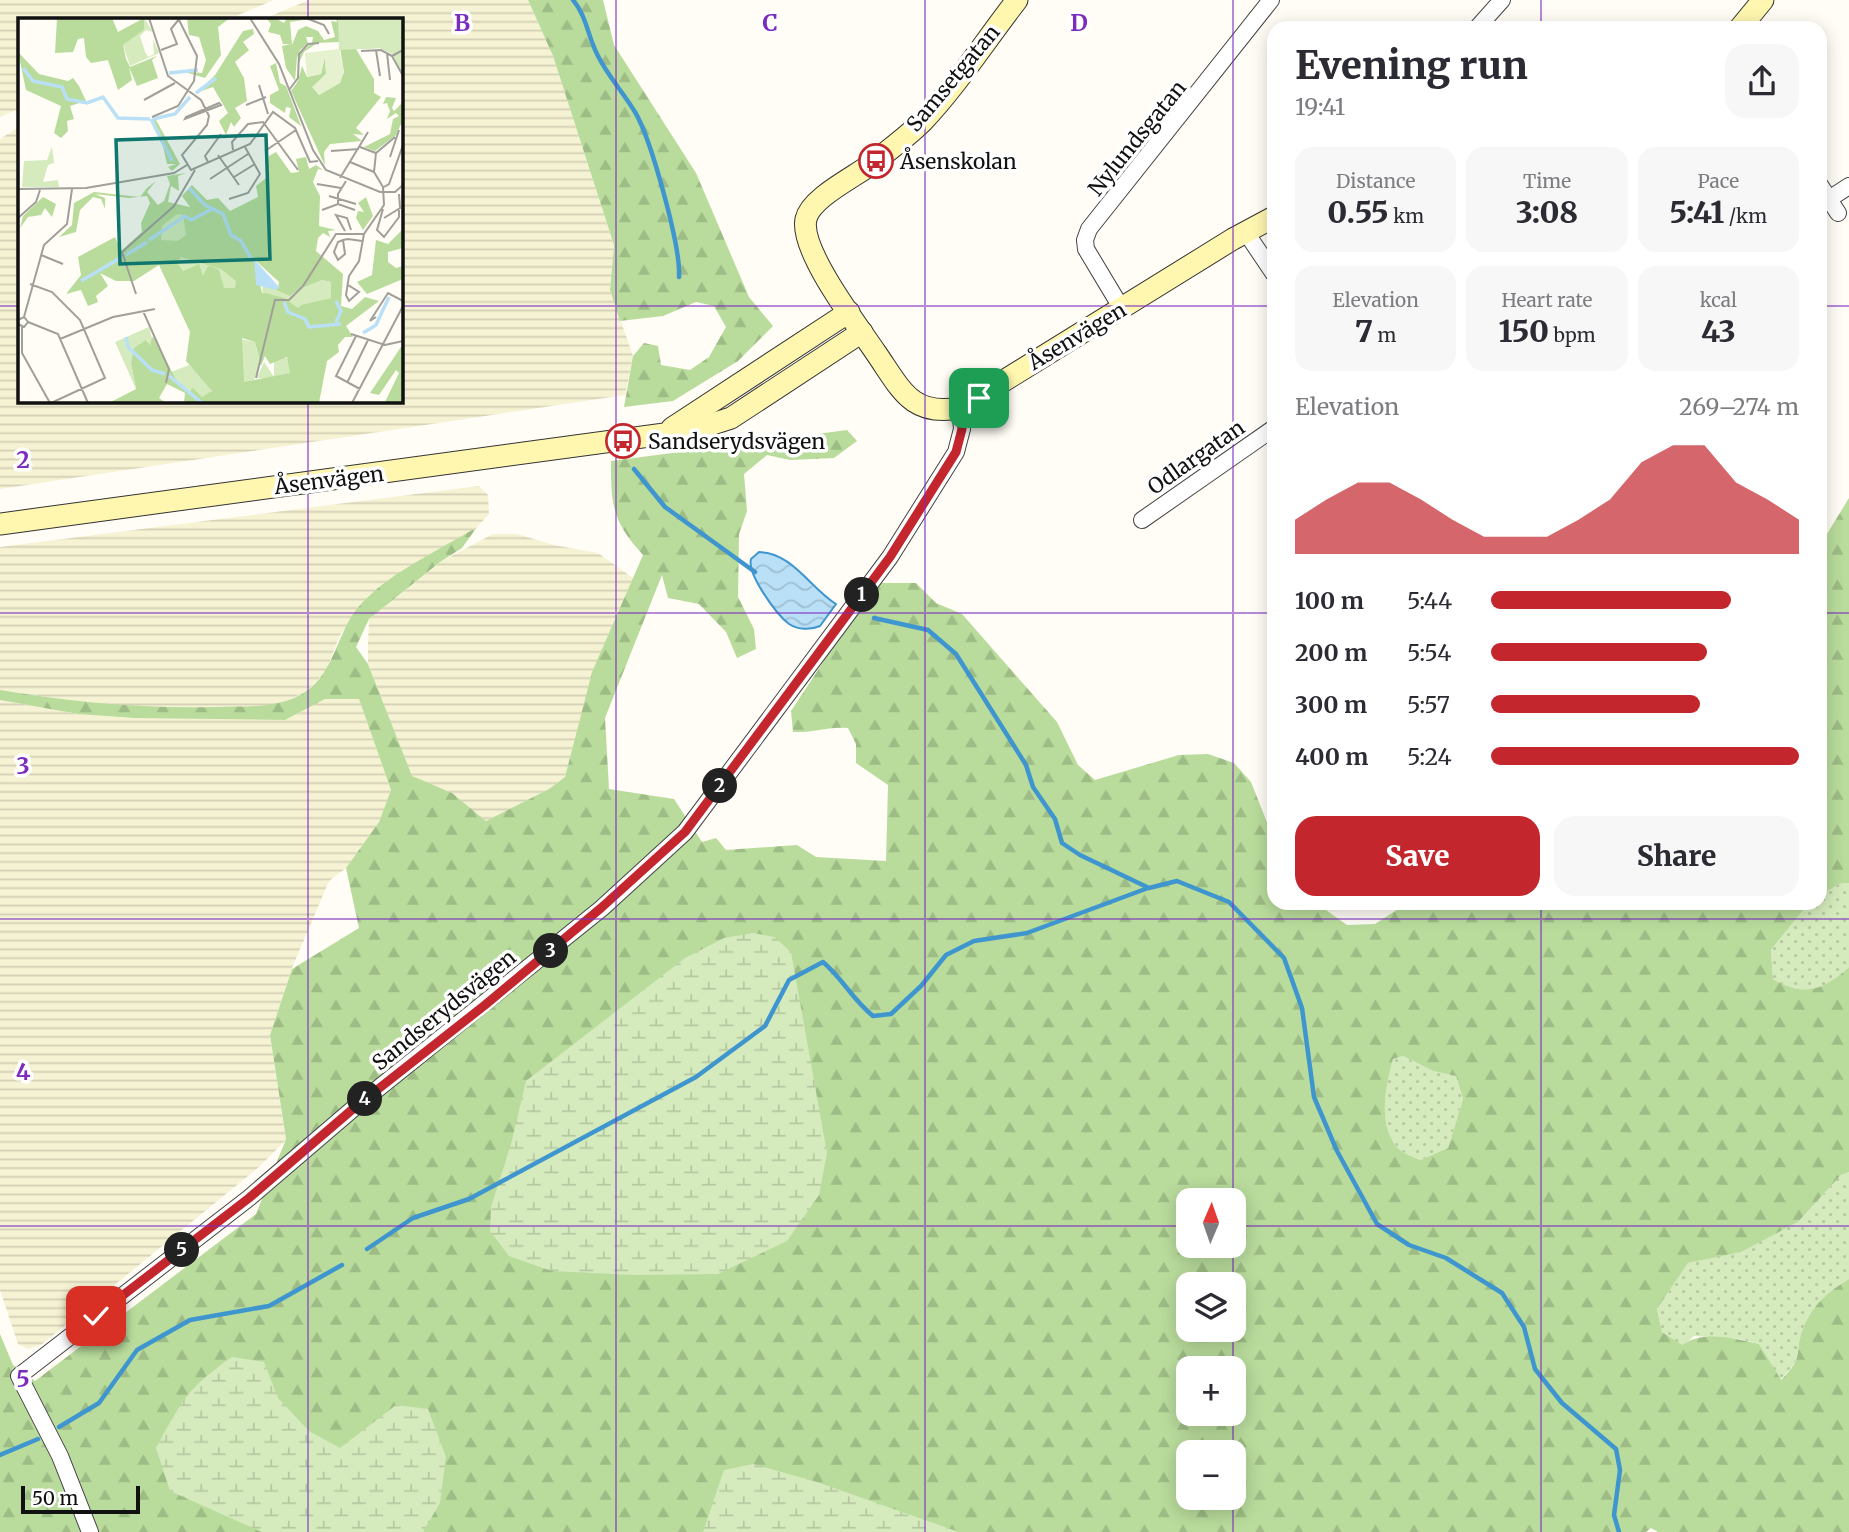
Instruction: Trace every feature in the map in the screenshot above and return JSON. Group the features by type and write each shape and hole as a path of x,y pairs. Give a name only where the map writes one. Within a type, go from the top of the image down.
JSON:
{"street":[{"name":"Samsetgatan","path":"849,312 812,250 805,233 806,216 815,203 867,168 923,121 1017,0"},
{"name":"Nylundsgatan","path":"1122,309 1086,248 1085,240 1089,229 1271,0"},
{"path":"1483,21 1502,0"},
{"path":"1746,21 1763,0"},
{"path":"1827,192 1849,186"},
{"path":"1827,195 1838,213"},
{"name":"Åsenvägen","path":"960,408 1245,231 1267,220"},
{"path":"1245,231 1267,264"},
{"path":"849,312 910,400 939,412 960,408"},
{"name":"Åsenvägen","path":"658,435 687,420 849,312"},
{"name":"Åsenvägen","path":"0,524 694,430 731,418 862,332"},
{"name":"Sandserydsvägen","path":"90,1532 60,1456 19,1376 249,1198 354,1108 601,908 685,832 890,557 956,452 962,429 960,408"},
{"name":"Odlargatan","path":"1142,520 1267,433"}],"shaded area":[{"path":"0,0 274,0 231,18 18,18 18,109 0,117"},
{"path":"309,0 528,0 553,56 614,245 610,290 633,356 625,395 0,489 0,139 18,128 18,402 402,402 402,18 265,18"},
{"path":"479,486 488,495 489,514 477,527 392,579 366,600 340,635 326,671 307,691 276,706 171,709 91,704 0,690 0,547"},
{"path":"493,534 517,534 554,545 598,553 633,578 592,673 565,777 549,789 486,821 452,793 412,777 368,664 368,644 369,619 440,562"},
{"path":"325,699 359,699 391,790 379,822 346,868 329,881 292,968 270,1035 286,1140 259,1167 41,1345 28,1349 18,1344 0,1290 0,700 78,714 285,720"}],"green space":[{"path":"528,0 603,0 614,45 696,173 749,297 773,326 738,361 673,401 624,407 633,356 644,343 658,346 661,365 690,370 709,357 726,327 714,306 696,302 663,316 620,321 610,290 614,245 553,56"},
{"path":"847,430 857,441 834,458 790,460 767,455 744,474 747,511 739,534 738,597 754,629 756,649 737,658 726,632 699,604 668,598 662,575 605,718 609,789 674,799 702,842 716,838 726,850 797,845 816,857 886,861 888,785 856,763 856,744 848,728 793,732 791,711 822,664 848,615 880,583 916,583 936,603 962,614 1057,722 1078,765 1095,780 1179,755 1208,754 1234,763 1251,782 1267,822 1267,910 1326,910 1347,925 1375,924 1397,910 1803,910 1771,950 1773,979 1795,988 1813,989 1830,982 1849,967 1849,1172 1841,1175 1798,1222 1741,1252 1688,1263 1657,1309 1662,1332 1682,1345 1690,1340 1709,1337 1759,1344 1781,1380 1797,1359 1801,1335 1812,1311 1828,1293 1849,1279 1849,1532 1658,1532 1651,1528 1646,1532 0,1532 0,1334 13,1365 35,1381 256,1214 286,1139 270,1035 292,969 359,928 346,868 379,822 391,790 359,699 325,699 285,720 135,718 78,714 0,700 0,690 135,706 252,706 284,701 305,692 315,683 330,662 354,613 374,591 402,571 477,527 462,548 440,562 369,619 356,647 368,664 412,776 452,793 486,821 549,789 565,777 592,672 643,555 619,522 613,501 611,461","holes":["1403,1056 1433,1071 1456,1076 1463,1099 1448,1148 1420,1160 1400,1150 1388,1130 1385,1118 1388,1081 1393,1059"]},
{"path":"1849,498 1849,883 1839,884 1827,892 1827,534"},
{"path":"1849,883 1849,967 1822,987 1813,989 1795,988 1773,979 1771,950 1803,910 1827,910 1827,892 1839,884"},
{"path":"753,933 774,937 791,952 827,1153 819,1195 787,1241 718,1274 634,1275 551,1271 509,1256 490,1231 491,1207 511,1144 526,1081 685,958 724,938"},
{"path":"1403,1056 1433,1071 1456,1076 1463,1099 1448,1148 1420,1160 1400,1150 1385,1118 1386,1093 1393,1059"},
{"path":"1849,1172 1849,1279 1828,1293 1812,1311 1801,1335 1796,1359 1780,1380 1759,1344 1740,1339 1694,1336 1682,1346 1662,1332 1657,1309 1688,1263 1741,1251 1798,1222 1841,1175"},
{"path":"232,1357 264,1362 278,1398 309,1431 340,1448 396,1405 428,1409 446,1457 440,1503 423,1532 262,1532 170,1491 156,1448 195,1387"},
{"path":"753,1464 817,1482 959,1532 703,1532 724,1470"}],"water":[{"path":"759,552 782,558 836,604 820,626 809,629 796,627 777,612 753,574 751,559"}],"waterway":[{"path":"573,0 581,12 601,62 642,126 670,219 679,277"},
{"path":"634,469 665,507 755,572"},
{"path":"874,618 928,630 956,654 1026,765 1033,787 1055,819 1062,843 1080,855 1149,888 1177,881 1229,902 1284,958 1302,1008 1314,1097 1337,1151 1377,1224 1409,1245 1446,1258 1502,1293 1524,1327 1535,1369 1562,1403 1616,1449 1620,1470 1614,1515 1619,1532"},
{"path":"367,1249 413,1218 469,1199 696,1077 765,1026 789,980 823,962 873,1016 891,1014 921,986 946,955 974,941 1027,933 1148,888"},
{"path":"59,1427 99,1403 137,1350 190,1320 269,1306 342,1265"},
{"path":"0,1455 38,1439"}],"place":[{"name":"Åsenskolan","path":"876,161"},
{"name":"Sandserydsvägen","path":"623,441"}],"route":[{"path":"96,1316 249,1198 354,1108 485,1005 601,908 685,832 890,557 956,452 962,429 960,408 979,398"}]}
